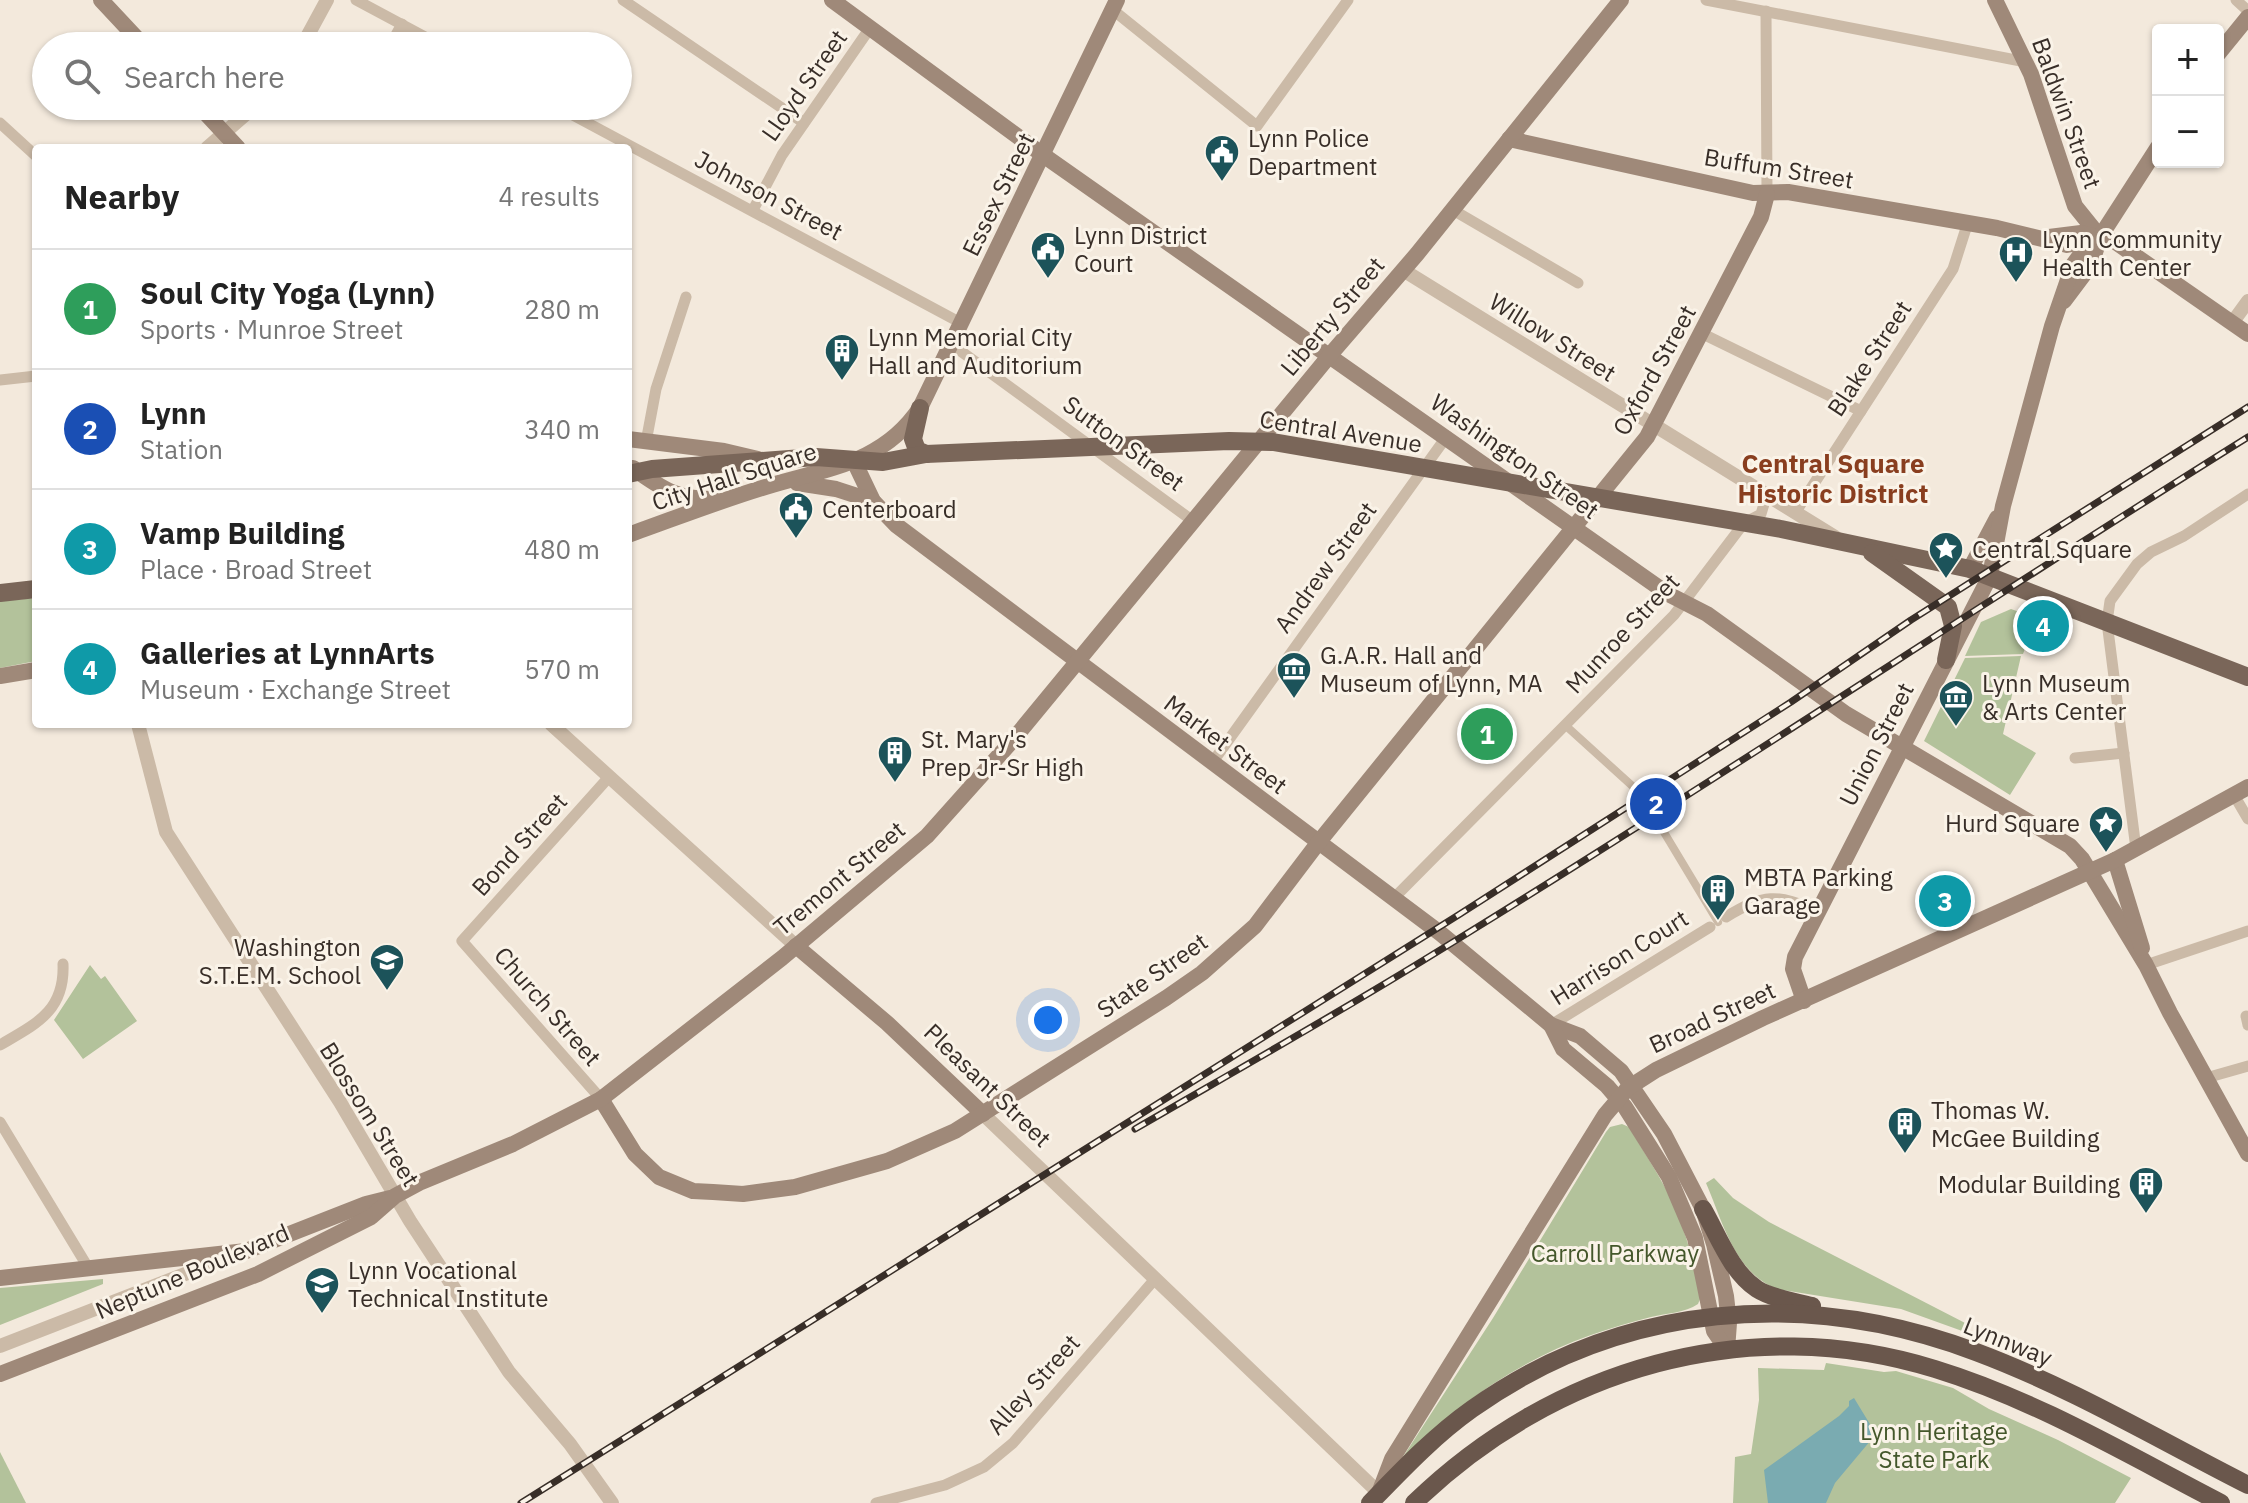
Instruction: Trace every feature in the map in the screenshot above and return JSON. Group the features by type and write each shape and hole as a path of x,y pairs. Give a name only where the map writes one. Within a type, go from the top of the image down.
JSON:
{"highway":[{"path":"1703,1209 1737,1269 1753,1286 1772,1296 1881,1324"},
{"name":"Lynnway","path":"1374,1498 1454,1422 1532,1373 1618,1337 1722,1309 1800,1313 1881,1324 1941,1340 2017,1368 2248,1485"},
{"path":"1414,1503 1494,1437 1552,1402 1592,1384 1635,1369 1727,1350 1781,1347 1841,1349 1932,1368 1978,1384 2221,1503"}],"main road":[{"path":"101,0 131,32"},
{"name":"Washington Street","path":"832,0 1043,155 1684,603 1707,614 1835,707 2066,843 2090,872 2146,965 2248,1154"},
{"name":"Liberty Street","path":"1077,661 1453,210 1621,0"},
{"name":"Baldwin Street","path":"1995,0 2026,62 2073,202 2100,237"},
{"name":"Essex Street","path":"920,408 1115,3"},
{"path":"2224,46 2248,16"},
{"path":"212,120 234,144"},
{"name":"Buffum Street","path":"1509,139 1767,194 1788,192 1968,222 2072,245 2100,237"},
{"name":"Union Street","path":"1804,1001 1793,967 1817,912 1990,576 2003,506 2059,307 2091,265 2100,237 2152,156"},
{"name":"Oxford Street","path":"1318,843 1655,426 1761,217 1767,194"},
{"path":"2100,237 2122,245 2248,334"},
{"path":"920,408 913,442 917,450 926,454"},
{"name":"City Hall Square","path":"632,534 772,485 833,470 890,442 920,408"},
{"path":"632,440 737,453 767,461"},
{"name":"Central Avenue","path":"926,454 1259,441 1744,523"},
{"name":"City Hall Square","path":"632,470 816,457 883,462 926,454"},
{"name":"Market Street","path":"853,459 873,501 896,525 1449,941 1551,1025 1580,1036 1632,1085 1644,1119"},
{"path":"632,471 684,497 739,496"},
{"name":"Market Street","path":"772,485 818,485 873,501"},
{"name":"Union Street","path":"1970,569 2003,506"},
{"path":"1744,523 1970,569 2248,677"},
{"path":"1862,546 1948,607 1953,626 1946,660"},
{"path":"0,588 32,589"},
{"name":"Tremont Street","path":"601,1099 796,946 941,823 1077,661"},
{"path":"0,676 32,671"},
{"name":"Broad Street","path":"1374,1498 1392,1459 1605,1115 1632,1085 1656,1070 1804,1001 2115,860 2241,791"},
{"name":"State Street","path":"601,1099 635,1154 659,1177 693,1191 743,1194 795,1187 887,1161 955,1131 1202,973 1255,926 1318,843"},
{"name":"Washington Street","path":"2115,860 2146,965"},
{"name":"Pleasant Street","path":"796,946 885,1020 983,1114"},
{"name":"Market Street","path":"1551,1025 1563,1049 1644,1119"},
{"name":"Neptune Boulevard","path":"246,1251 366,1204 395,1196 513,1144 601,1099"},
{"path":"1644,1119 1683,1168 1703,1209 1714,1244 1727,1350"},
{"path":"1644,1119 1685,1210 1708,1296 1722,1309"},
{"name":"Neptune Boulevard","path":"0,1374 258,1274 371,1217 395,1196"},
{"path":"0,1278 246,1251"}],"street":[{"path":"310,32 327,0"},
{"path":"356,0 417,32"},
{"path":"623,0 804,123"},
{"path":"1115,3 1257,126 1348,0"},
{"path":"1706,0 2026,62"},
{"path":"2236,0 2248,16"},
{"name":"Oxford Street","path":"1766,11 1767,194"},
{"path":"398,32 402,24"},
{"name":"Lloyd Street","path":"753,210 782,155 870,28"},
{"path":"212,144 239,120"},
{"name":"Johnson Street","path":"583,120 628,144"},
{"path":"0,123 32,152"},
{"name":"Johnson Street","path":"632,146 961,323"},
{"path":"1453,210 1578,283"},
{"name":"Blake Street","path":"1795,513 1953,269 1968,222"},
{"name":"Willow Street","path":"1403,270 1843,542"},
{"path":"646,442 654,398 686,297"},
{"path":"2232,323 2248,301"},
{"path":"1703,334 1861,411"},
{"name":"Sutton Street","path":"951,344 1193,521"},
{"path":"0,380 32,376"},
{"name":"Andrew Street","path":"1212,763 1447,436"},
{"name":"Munroe Street","path":"1393,899 1684,603 1744,523 1761,514 1764,504 1762,493"},
{"path":"2136,849 2107,622 2110,601 2137,564 2151,552 2184,536 2248,494"},
{"path":"1565,725 1639,792"},
{"name":"Blossom Street","path":"139,728 166,832 509,1372 570,1444 612,1503"},
{"name":"Pleasant Street","path":"555,728 796,946"},
{"path":"2075,758 2124,753"},
{"name":"Bond Street","path":"462,941 609,777"},
{"path":"2241,791 2248,819"},
{"path":"1659,824 1718,922"},
{"name":"Harrison Court","path":"1551,1025 1756,900 1777,897 1817,912"},
{"path":"2146,965 2248,931"},
{"name":"Church Street","path":"462,941 601,1099"},
{"path":"0,1045 36,1024 55,1004 63,978 63,964"},
{"path":"2206,1078 2248,1066"},
{"name":"Pleasant Street","path":"983,1114 1155,1279 1374,1498"},
{"path":"0,1122 89,1269"},
{"name":"Neptune Boulevard","path":"0,1346 246,1251"},
{"name":"Alley Street","path":"876,1503 945,1485 984,1467 1013,1443 1155,1279"}],"green space":[{"path":"32,598 32,662 0,668 0,601"},
{"path":"2011,609 2036,618 2023,654 1965,656 1981,622"},
{"path":"2021,656 2003,734 2036,753 2010,795 1924,741 1965,658"},
{"path":"90,965 101,979 105,976 137,1021 83,1059 54,1020"},
{"name":"Carroll Parkway","path":"1622,1124 1629,1127 1677,1213 1692,1262 1700,1299 1698,1304 1682,1311 1598,1332 1513,1371 1443,1421 1401,1460 1493,1318 1606,1132 1610,1127"},
{"name":"Carroll Parkway","path":"1714,1178 1733,1198 1769,1222 1969,1325 1965,1332 1901,1309 1777,1289 1762,1281 1740,1258 1725,1229 1706,1183"},
{"path":"103,1279 103,1284 0,1325 0,1288"},
{"name":"Lynn Heritage State Park","path":"1826,1363 1896,1371 1953,1388 1989,1409 2131,1478 2115,1503 1733,1503 1735,1457 1751,1454 1759,1400 1758,1368 1824,1370"},
{"path":"0,1452 26,1503 0,1503"}],"water":[{"path":"1854,1398 1876,1434 1835,1483 1826,1503 1768,1503 1764,1470 1839,1416"}],"tunnel":[{"path":"1639,792 1659,824"}],"railway":[{"path":"521,1503 1460,914 1791,702 1911,620 2248,407"},
{"path":"1135,1129 1349,1005 1524,898 2248,437"}],"place":[{"name":"Lynn Police Department","path":"1222,183"},
{"name":"Lynn District Court","path":"1048,280"},
{"name":"Lynn Community Health Center","path":"2016,284"},
{"name":"Lynn Memorial City Hall and Auditorium","path":"842,382"},
{"name":"Centerboard","path":"796,540"},
{"name":"Central Square","path":"1946,580"},
{"name":"Galleries at LynnArts","path":"2043,626"},
{"name":"G.A.R. Hall and Museum of Lynn, MA","path":"1294,700"},
{"name":"Lynn Museum & Arts Center","path":"1956,728"},
{"name":"Soul City Yoga (Lynn)","path":"1487,734"},
{"name":"St. Mary's Prep Jr-Sr High","path":"895,784"},
{"name":"Lynn","path":"1656,804"},
{"name":"Hurd Square","path":"2106,854"},
{"name":"Vamp Building","path":"1945,901"},
{"name":"MBTA Parking Garage","path":"1718,922"},
{"name":"Washington S.T.E.M. School","path":"387,992"},
{"name":"Thomas W. McGee Building","path":"1905,1155"},
{"name":"Modular Building","path":"2146,1215"},
{"name":"Lynn Vocational Technical Institute","path":"322,1315"}],"district":[{"name":"Central Square Historic District","path":"1833,478"}]}
